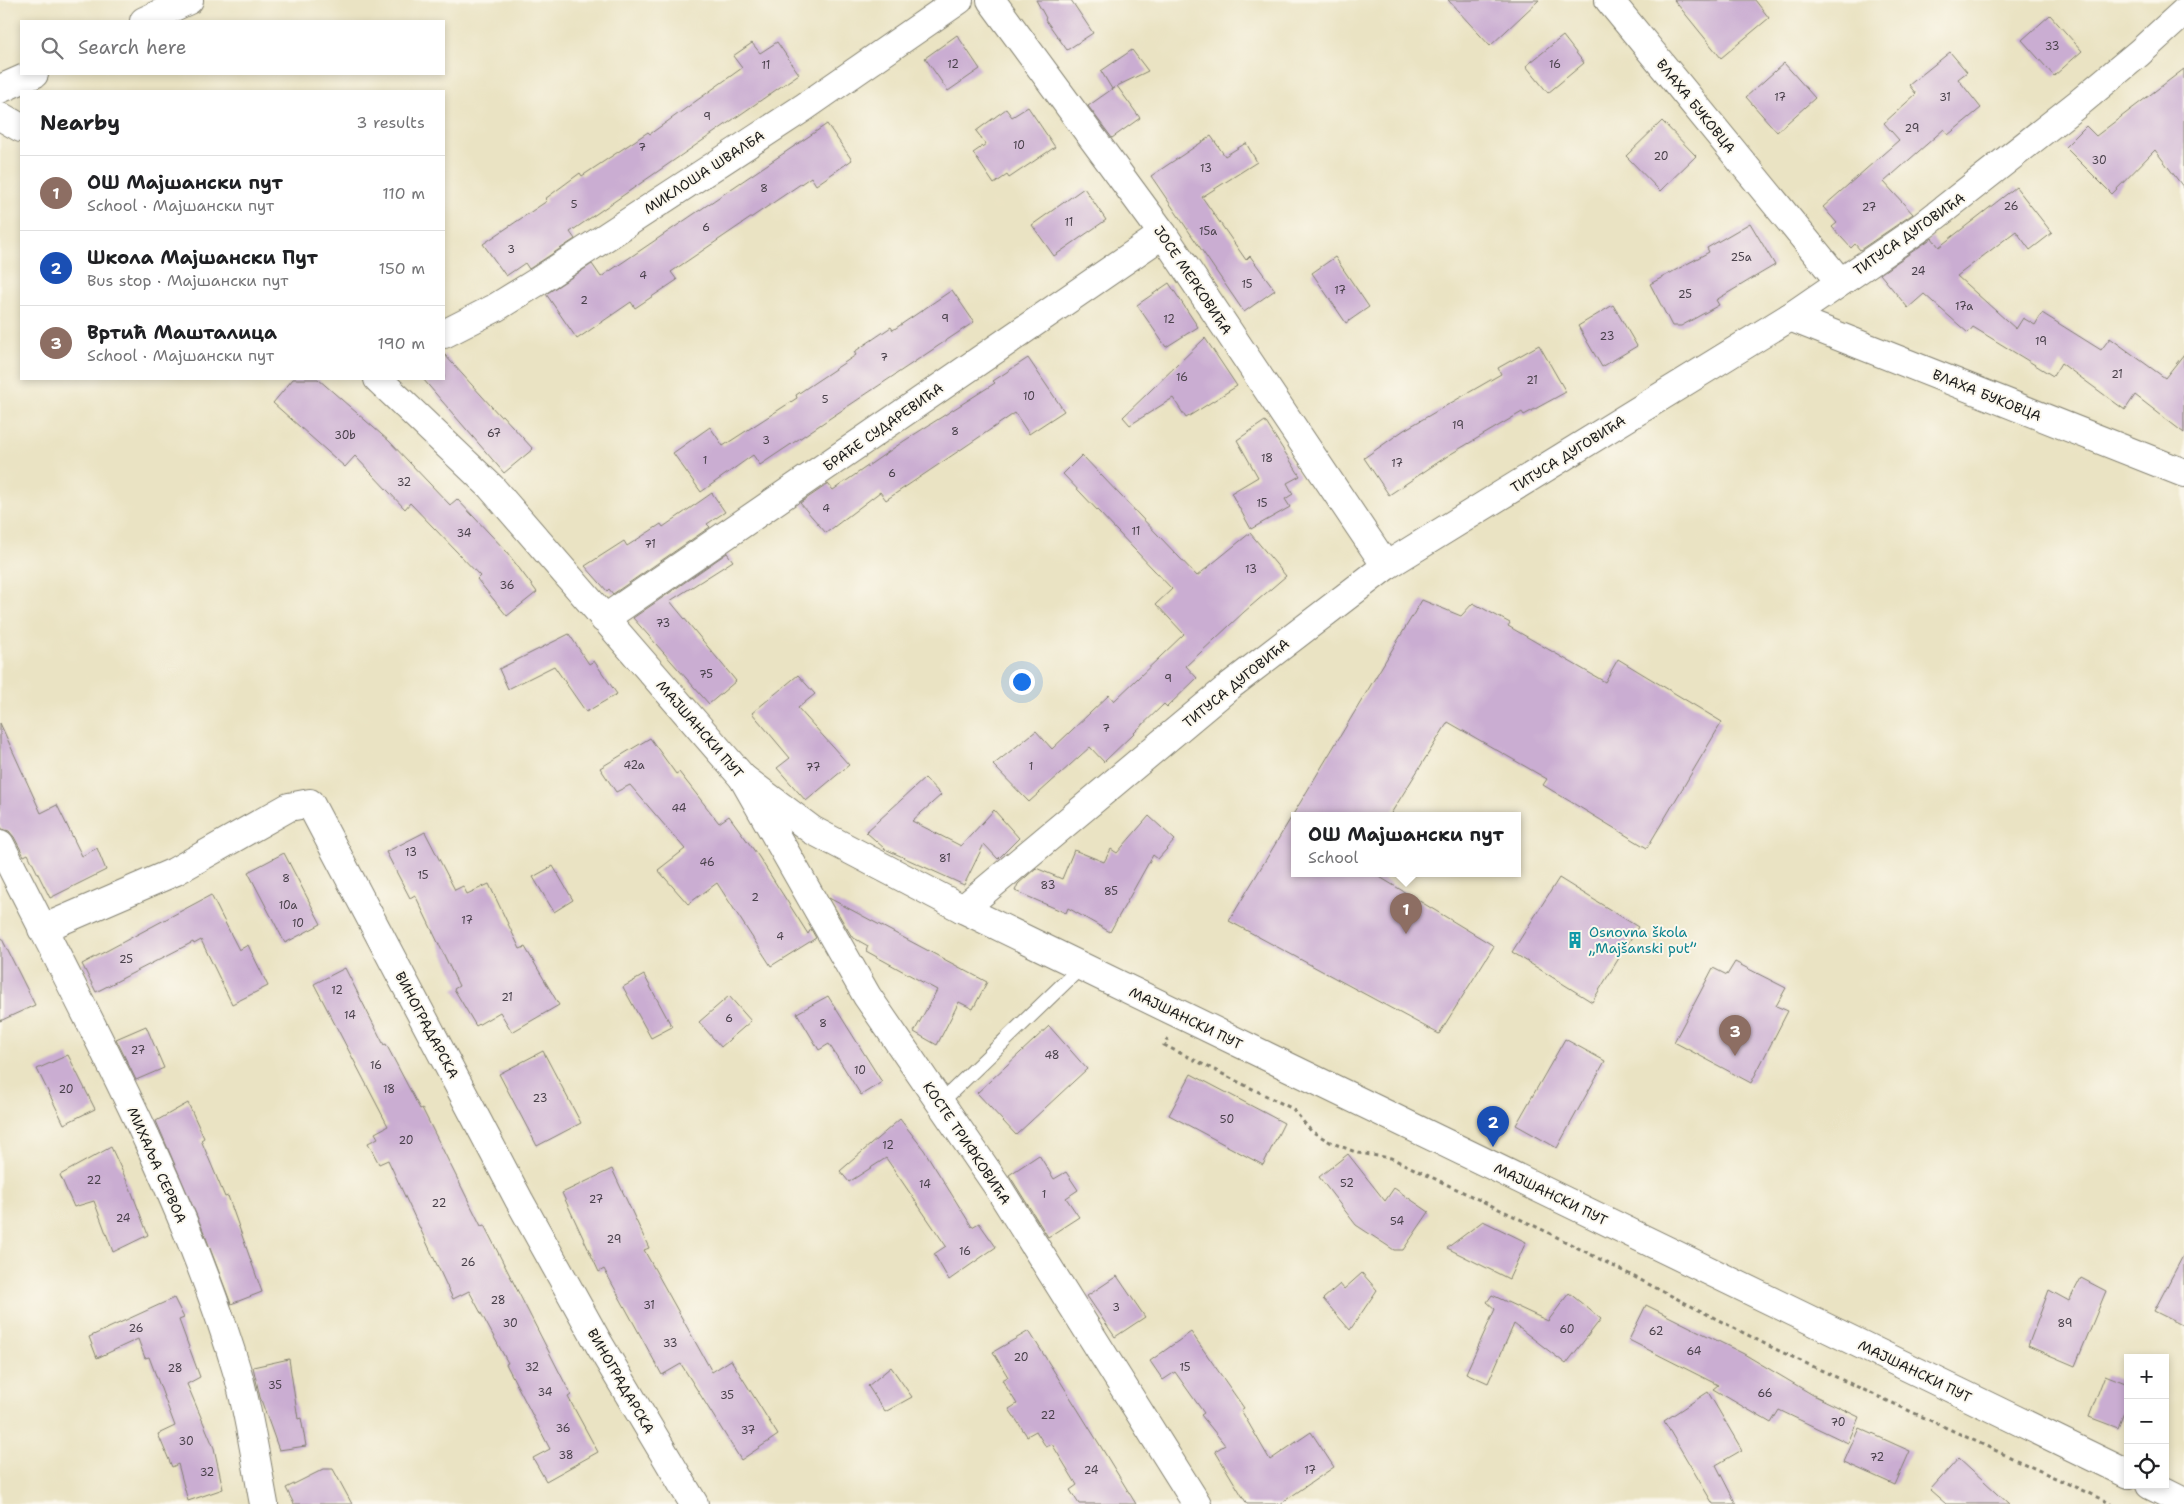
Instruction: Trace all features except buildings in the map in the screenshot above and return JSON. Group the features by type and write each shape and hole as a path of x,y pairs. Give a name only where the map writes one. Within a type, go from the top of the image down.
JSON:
{"street":[{"path":"146,20 189,0"},
{"name":"МИКЛОША ШВАЛБА","path":"445,333 495,308 553,271 795,113 959,0"},
{"name":"ЈОСЕ МЕРКОВИЋА","path":"992,0 1163,234 1386,566"},
{"name":"ВЛАХА БУКОВЦА","path":"1609,0 1840,282"},
{"path":"2179,0 2184,5"},
{"name":"ТИТУСА ДУГОВИЋА","path":"963,909 1231,685 1386,566 1790,317 1924,225 1996,171 2139,53 2184,12"},
{"path":"0,89 32,75"},
{"path":"0,116 20,127"},
{"name":"БРАЋЕ СУДАРЕВИЋА","path":"604,619 1163,234"},
{"name":"ВЛАХА БУКОВЦА","path":"1790,317 2184,473"},
{"name":"МАЈШАНСКИ ПУТ","path":"379,380 490,487 743,778 812,830 963,909 2124,1472"},
{"name":"КОСТЕ ТРИФКОВИЋА","path":"743,778 867,996 996,1184 1197,1504"},
{"name":"ВИНОГРАДАРСКА","path":"42,929 174,872 289,807 310,803 519,1200 599,1344 694,1504"},
{"name":"МИХАЉА СЕРВОА","path":"0,844 134,1112 199,1261 239,1379 264,1504"},
{"path":"2158,1489 2184,1502"}],"lane":[{"path":"940,1103 1082,967"}],"path":[{"path":"1180,1014 1164,1046 1294,1109 1311,1131 1330,1142 1358,1153 1391,1158 1543,1230 1775,1349 2112,1504"}],"place":[{"name":"ОШ Мајшански пут","path":"1406,934"},
{"name":"Osnovna škola „Majšanski put”","path":"1575,940"},
{"name":"Вртић Машталица","path":"1735,1056"},
{"name":"Школа Мајшански Пут","path":"1493,1147"}]}
